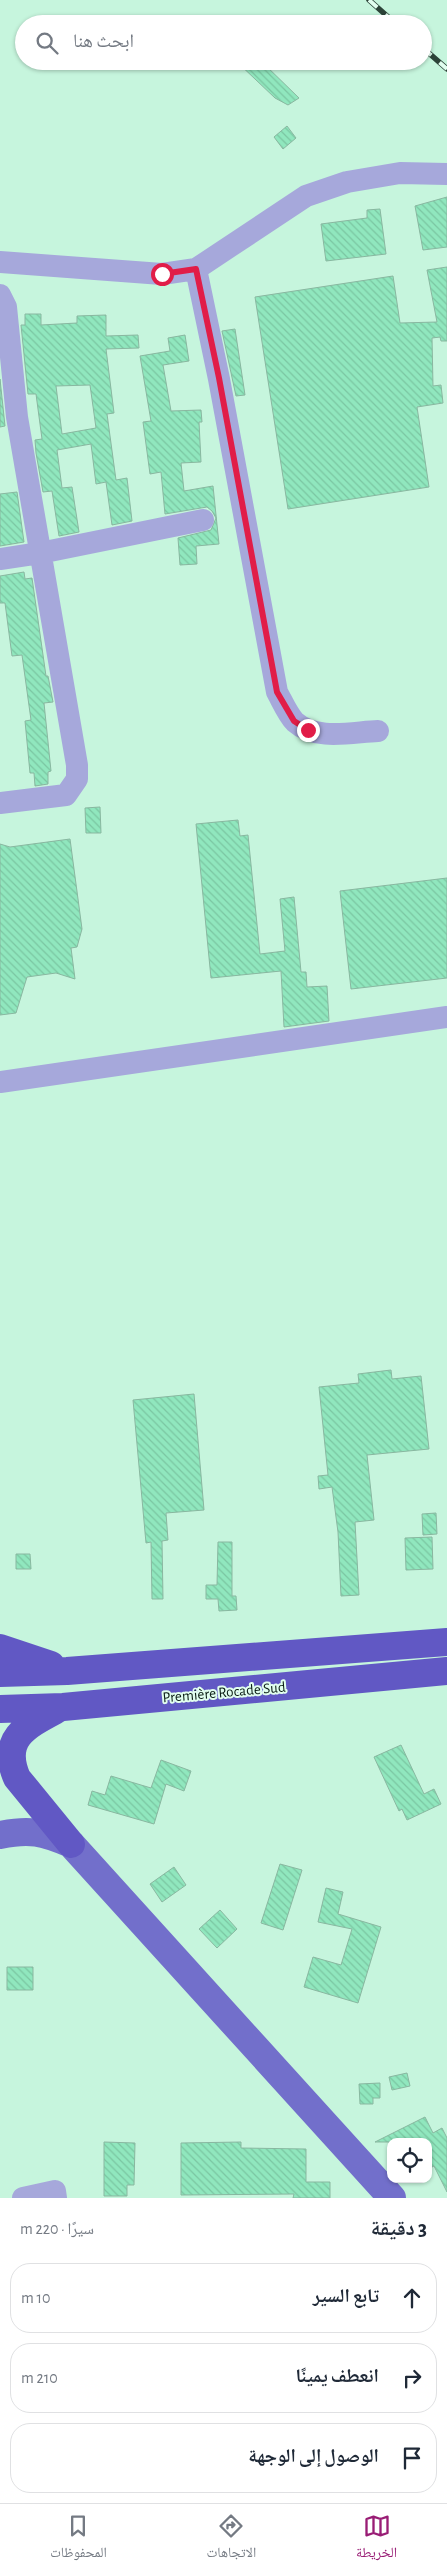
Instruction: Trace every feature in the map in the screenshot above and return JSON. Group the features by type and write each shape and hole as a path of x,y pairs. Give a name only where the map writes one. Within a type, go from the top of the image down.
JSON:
{"highway":[{"path":"0,1673 67,1671 447,1642"},
{"path":"0,1648 67,1671"},
{"name":"Première Rocade Sud","path":"0,1709 63,1707 447,1671"},
{"path":"63,1707 15,1734 9,1744 7,1756 10,1768 17,1778 71,1844"}],"main road":[{"path":"0,1835 33,1831 46,1833 71,1844 392,2198"}],"street":[{"path":"0,262 162,274 196,269 306,196 347,182 400,172 447,174"},
{"path":"196,269 219,378 277,692 294,721 308,730 325,734 378,731"},
{"path":"0,296 6,307 17,417 77,765 77,779 66,795 0,804"},
{"path":"0,559 40,553 203,520"},
{"path":"0,1082 447,1017"},
{"path":"23,2198 55,2191 56,2198"}],"building":[{"path":"245,70 270,70 299,98 288,105 275,98"},
{"path":"287,126 296,138 283,149 274,137"},
{"path":"447,197 447,247 423,250 415,206"},
{"path":"380,209 386,254 326,261 321,224 367,218 367,210"},
{"path":"447,267 447,341 441,341 440,337 432,338 433,386 441,385 443,403 417,407 429,487 288,509 255,297 393,276 400,323 437,322 427,270"},
{"path":"25,314 41,314 41,325 77,323 77,316 106,315 106,336 138,335 139,348 106,349 114,413 107,414 116,480 127,478 132,521 112,525 106,482 96,484 91,444 57,450 62,488 72,487 79,532 59,536 52,491 43,492 36,453 35,440 42,439 36,394 28,394 21,325 25,325","holes":["90,385 96,428 62,434 56,386"]},
{"path":"235,329 245,395 236,396 222,331"},
{"path":"185,335 189,361 163,365 171,411 201,410 202,422 199,422 201,462 181,463 184,491 213,486 219,544 196,546 197,564 180,565 178,538 211,530 216,518 207,507 165,514 161,472 150,474 143,422 151,421 140,356 170,351 168,338"},
{"path":"0,379 5,426 0,427"},
{"path":"17,492 24,542 0,546 0,494"},
{"path":"24,572 25,579 32,578 46,676 48,676 53,702 44,703 51,771 48,772 48,784 35,786 34,773 30,773 25,721 31,720 22,655 12,656 5,603 0,603 0,576"},
{"path":"100,807 101,833 86,833 85,808"},
{"path":"238,820 240,836 248,835 260,954 285,951 280,899 294,897 301,972 306,972 307,987 327,986 329,1021 284,1027 281,971 211,978 196,824"},
{"path":"70,839 82,929 77,947 71,948 75,979 56,973 27,977 16,1013 0,1015 0,844 10,847"},
{"path":"447,878 447,978 351,989 340,891"},
{"path":"391,1370 392,1379 421,1376 429,1449 367,1455 374,1520 355,1522 359,1595 341,1596 338,1532 332,1487 319,1489 318,1476 328,1475 319,1387 359,1383 358,1374"},
{"path":"194,1394 204,1510 166,1513 168,1540 162,1541 163,1599 152,1599 151,1542 146,1543 133,1400"},
{"path":"436,1513 437,1534 423,1535 422,1514"},
{"path":"432,1537 433,1569 406,1570 405,1538"},
{"path":"218,1542 232,1542 232,1596 236,1596 237,1610 219,1611 218,1599 206,1599 206,1585 217,1585"},
{"path":"16,1554 30,1554 31,1569 16,1569"},
{"path":"401,1745 424,1794 434,1789 441,1804 407,1820 402,1809 399,1811 374,1757"},
{"path":"161,1760 191,1771 184,1791 166,1784 154,1824 88,1805 92,1791 105,1795 111,1776 151,1788"},
{"path":"280,1864 302,1870 283,1930 261,1923"},
{"path":"174,1867 186,1885 162,1902 150,1884"},
{"path":"326,1888 343,1892 338,1914 381,1927 358,2003 304,1987 313,1957 341,1965 352,1929 318,1922"},
{"path":"220,1910 237,1929 217,1948 199,1929"},
{"path":"7,1967 33,1967 33,1990 7,1990"},
{"path":"407,2073 410,2086 392,2090 389,2077"},
{"path":"380,2083 380,2098 373,2098 373,2104 360,2104 359,2084"},
{"path":"425,2117 433,2133 442,2128 447,2138 447,2192 434,2166 432,2167 432,2138 387,2138 387,2142 375,2142"},
{"path":"104,2142 135,2143 134,2185 127,2185 127,2196 104,2196"},
{"path":"241,2142 241,2148 306,2149 306,2182 330,2182 330,2198 293,2198 294,2194 181,2195 181,2143"}],"railway":[{"path":"369,0 386,15"},
{"path":"432,56 447,69"}],"route":[{"path":"162,274 196,269 219,378 277,692 294,721 308,730"}]}
